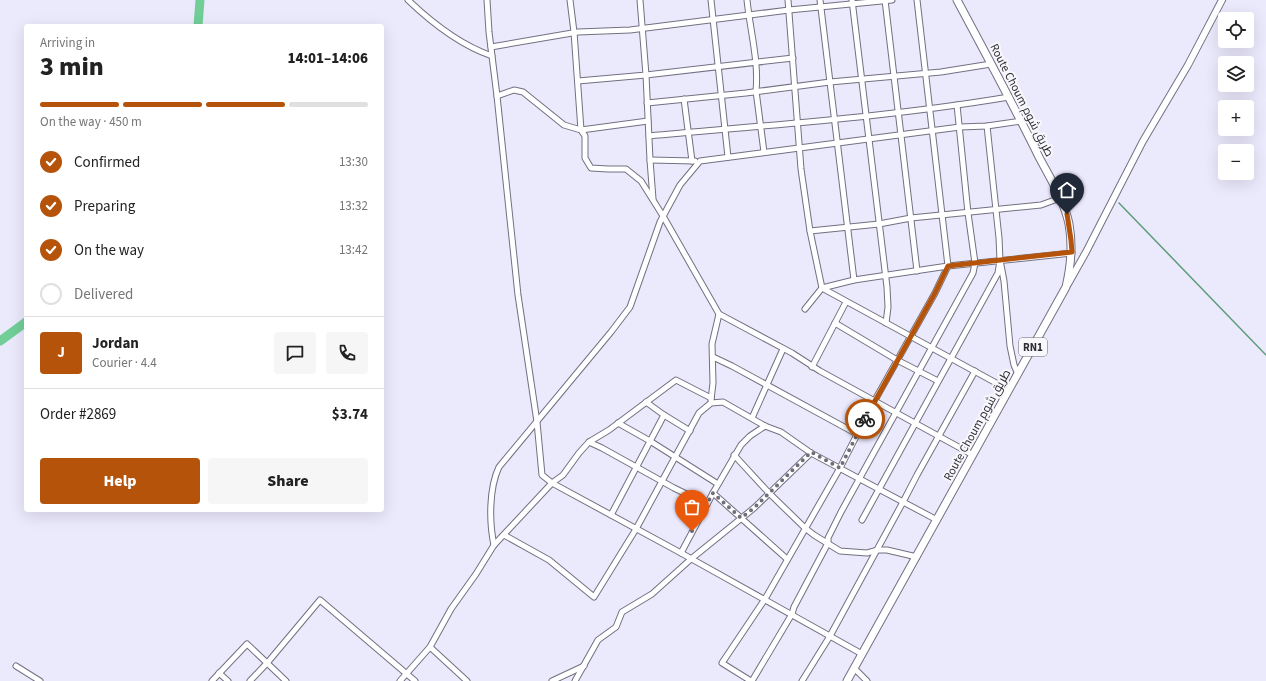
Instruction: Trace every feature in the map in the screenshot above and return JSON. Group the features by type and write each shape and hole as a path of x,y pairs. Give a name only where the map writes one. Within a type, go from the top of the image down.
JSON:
{"highway":[{"name":"Route Choum طريق شوم","path":"847,681 1066,287 1072,252 1067,214 1060,198 1022,121 957,0"}],"main road":[{"path":"1066,287 1086,252 1143,141 1188,65 1222,0"}],"street":[{"path":"408,0 452,35 478,51 492,56"},
{"path":"487,0 518,295 537,422 542,475 552,483 691,558 862,654"},
{"path":"570,0 574,32 581,130 585,136 585,158 591,168 608,170 626,169 641,180 719,314 973,455"},
{"path":"640,0 648,103 653,201"},
{"path":"711,0 728,157"},
{"path":"747,0 764,152"},
{"path":"788,0 802,169 810,230 822,288 1009,390"},
{"path":"820,0 854,280"},
{"path":"885,0 917,271"},
{"path":"491,47 574,32 642,28 853,2 892,0"},
{"path":"917,0 948,266 840,468 765,599 722,663 752,681 792,614 794,606 828,543 828,538 973,273 975,263 968,213 957,105"},
{"path":"853,2 885,276 888,308 886,323"},
{"path":"578,81 646,76 793,58"},
{"path":"648,103 830,82 894,77 991,64"},
{"path":"497,96 514,90 523,92 564,125 581,130 648,121"},
{"path":"649,136 834,119 957,105 1009,97"},
{"path":"684,99 692,160"},
{"path":"650,160 700,161 960,127 987,126 1022,121"},
{"path":"987,126 1010,346 1014,365 1018,374"},
{"path":"494,545 491,530 495,476 499,467 630,307 663,216 680,185 700,161"},
{"path":"810,230 878,224 911,218 1041,205 1060,198"},
{"path":"805,309 822,288 854,280 948,266 1072,252"},
{"path":"862,520 880,490 915,423 998,273 1000,260"},
{"path":"812,366 846,302"},
{"path":"504,535 549,560 594,597 636,529 700,413 711,400 713,383 712,344 719,314"},
{"path":"835,323 897,360 938,381"},
{"path":"752,418 783,349"},
{"path":"713,357 768,385 857,434"},
{"path":"802,681 830,636 878,550 938,436 975,371"},
{"path":"400,681 430,647 451,609 476,574 494,545 552,483 563,475 589,442 618,423 676,380 711,400 723,402 765,426 781,432 811,452 936,520"},
{"path":"646,402 664,415 690,430"},
{"path":"611,515 664,415"},
{"path":"618,423 650,441 718,484"},
{"path":"681,553 734,455 750,436 765,426"},
{"path":"589,442 662,482 707,504"},
{"path":"575,681 598,640 616,628 622,612 652,594 691,558 741,518 769,493 811,452"},
{"path":"734,455 769,493 805,528 840,551 867,553 878,550 887,550 917,557"},
{"path":"713,493 787,559"},
{"path":"250,681 320,600 415,681"},
{"path":"212,681 247,644 268,662 285,681"},
{"path":"430,647 467,681"},
{"path":"16,666 40,681"},
{"path":"552,681 584,666"},
{"path":"854,668 867,681"},
{"path":"219,673 228,681"}],"waterway":[{"path":"198,24 200,0"},
{"path":"1119,203 1266,355"},
{"path":"0,341 24,323"}],"way so far":[{"path":"692,531 713,493 741,518 754,508 811,452 840,468 865,419"}],"route":[{"path":"865,419 935,293 948,266 1072,252 1067,214"}]}
